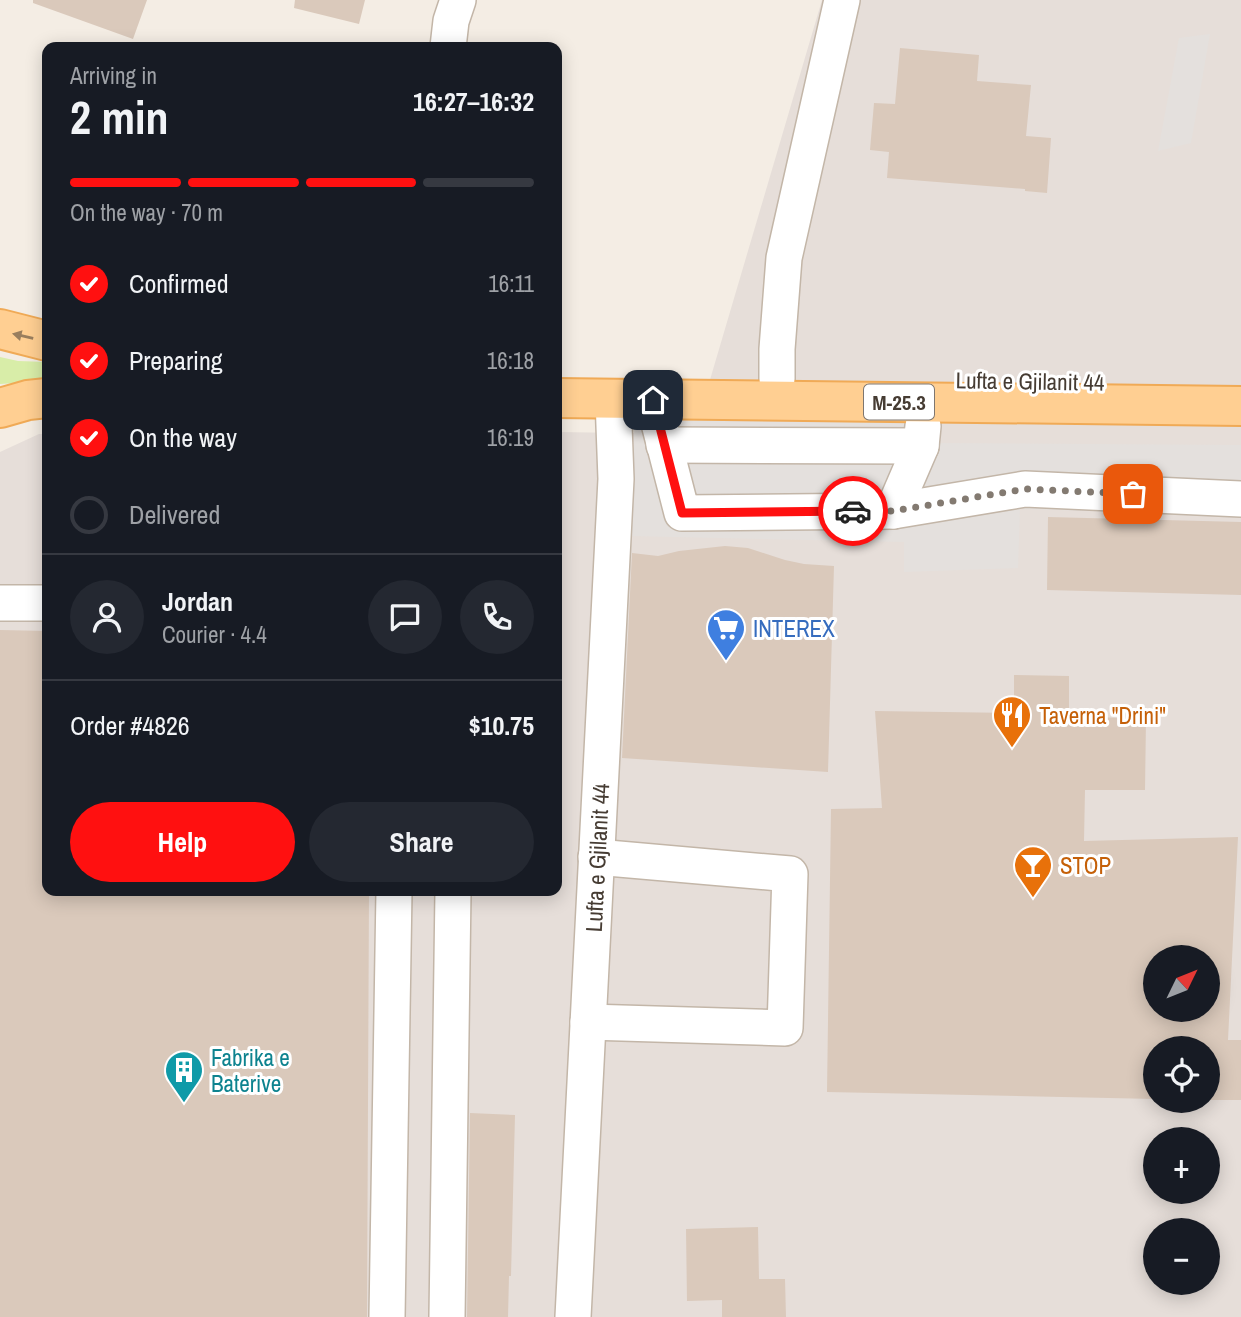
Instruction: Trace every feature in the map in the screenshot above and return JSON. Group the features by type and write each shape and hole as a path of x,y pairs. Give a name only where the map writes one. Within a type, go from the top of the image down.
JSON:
{"main road":[{"path":"0,329 42,340"},
{"name":"Lufta e Gjilanit 44","path":"562,377 1241,383"},
{"name":"M-25.3","path":"562,398 1241,406"},
{"path":"0,408 42,399"}],"street":[{"path":"449,42 451,20 458,0"},
{"path":"777,379 784,258 842,0"},
{"name":"Lufta e Gjilanit 44","path":"573,1317 616,479 613,399"},
{"path":"653,400 682,513 893,511 1025,489 1241,499"},
{"path":"893,511 921,446 925,403"},
{"path":"664,445 921,446"},
{"path":"0,603 42,603"},
{"path":"587,1022 785,1028 790,874 596,857"},
{"path":"387,1317 394,896"},
{"path":"447,1317 453,896"}],"shaded area":[{"path":"822,0 1241,0 1241,1317 0,1317 0,452 42,434 42,896 562,896 562,432 694,434"},
{"path":"1210,34 1191,143 1158,151 1179,38"},
{"path":"635,416 925,419 926,443 1241,445 1241,515 1020,509 1018,568 904,572 904,542 629,536"}],"green space":[{"path":"0,357 42,362 42,381 0,384"}],"building":[{"path":"33,0 147,0 133,39 33,3"},
{"path":"295,0 365,0 359,24 294,8"},
{"path":"900,48 979,55 977,81 1031,85 1026,136 1051,138 1047,193 887,178 889,152 870,150 874,103 895,104"},
{"path":"1048,517 1241,522 1241,595 1047,590"},
{"name":"INTEREX","path":"725,546 748,548 804,564 834,566 828,772 622,758 632,553 658,556"},
{"name":"Fabrika e Baterive","path":"0,630 42,631 42,896 369,896 367,1317 0,1317"},
{"name":"STOP","path":"1014,675 1069,676 1069,716 1146,719 1145,790 1085,790 1084,841 1238,837 1228,1040 1241,1040 1241,1100 1220,1100 1220,1036 1143,1036 1143,1099 827,1092 831,809 882,808 875,711 1014,713"},
{"path":"470,1113 515,1115 508,1317 467,1317"},
{"path":"758,1227 759,1279 785,1279 786,1317 722,1317 722,1300 687,1301 686,1229"}],"way so far":[{"path":"853,511 893,511 1025,489 1133,494"}],"place":[{"name":"INTEREX","path":"726,662"},
{"name":"Taverna \"Drini\"","path":"1012,749"},
{"name":"STOP","path":"1033,899"},
{"name":"Fabrika e Baterive","path":"184,1104"}],"route":[{"path":"653,400 682,513 853,511"}]}
